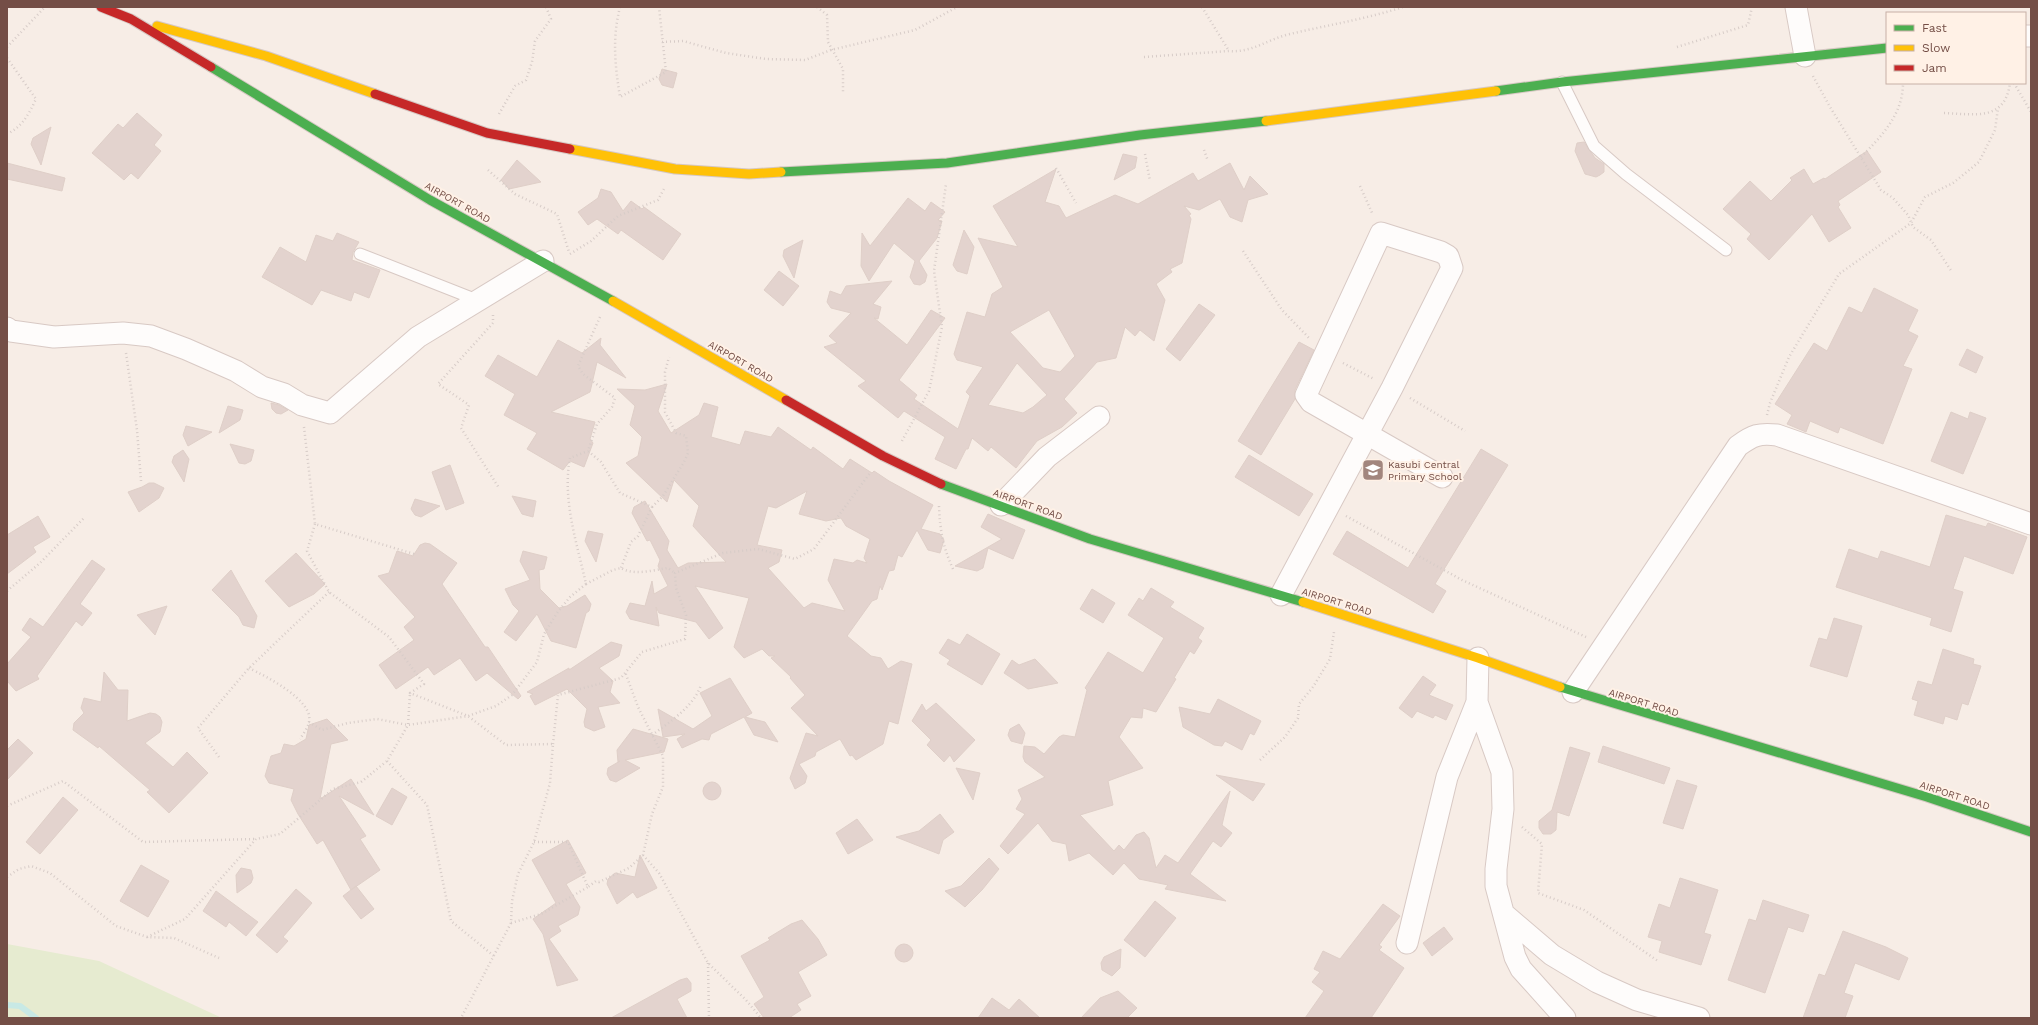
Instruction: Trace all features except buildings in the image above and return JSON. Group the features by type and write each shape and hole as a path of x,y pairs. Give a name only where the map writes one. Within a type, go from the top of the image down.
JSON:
{"street":[{"name":"AIRPORT ROAD","path":"101,7 131,19 430,200 561,271 886,458 939,484 1001,505 1090,539 1282,595 1478,658 1573,692 1920,795 2031,832"},
{"path":"1796,7 1804,56"},
{"path":"131,19 266,56 487,133 675,169 749,174 948,164 1140,134 1198,130 1562,82 1886,48"},
{"path":"1282,595 1328,506 1367,434 1396,381 1452,268 1448,256 1441,252 1381,234 1306,395 1311,402 1367,434 1442,477"},
{"path":"7,328 11,331 54,337 123,333 151,336 186,349 236,371 262,387 284,394 302,405 330,413 418,337 543,261"},
{"path":"1001,505 1047,457 1099,417"},
{"path":"1573,692 1603,645 1738,446 1749,438 1762,433 1777,435 2031,524"},
{"path":"1407,943 1447,777 1477,702 1478,658"},
{"path":"1477,702 1502,772 1503,809 1496,869 1496,886 1515,957 1521,969 1565,1018"},
{"path":"1504,914 1552,955 1597,982 1637,1000 1699,1018"}],"lane":[{"path":"1562,82 1594,146 1626,174 1726,250"},
{"path":"360,254 485,295"}],"path":[{"path":"7,47 45,7"},
{"path":"487,133 515,86 526,80 532,62 535,41 551,19 546,7"},
{"path":"620,7 615,26 614,60 620,97 666,72 659,7"},
{"path":"817,7 827,15 828,42 831,50 843,69 843,94"},
{"path":"662,42 683,41 726,53 766,58 804,60 831,50 915,30 957,7"},
{"path":"1202,7 1229,51"},
{"path":"1144,57 1229,51 1242,52 1288,35 1371,18 1403,7"},
{"path":"1804,56 1818,87 1881,190 1893,198 1908,215 1913,227 1931,240 1952,272"},
{"path":"7,58 36,99 27,116 17,129 7,134"},
{"path":"1861,157 1884,134 1903,98 1903,84"},
{"path":"1944,113 1990,114 2008,97 2010,84"},
{"path":"2015,84 2031,112"},
{"path":"1762,433 1770,403 1789,357 1839,274 1911,223 1925,197 1953,183 1979,162 1995,130 1998,108"},
{"path":"1046,148 1076,203"},
{"path":"675,573 723,553 758,549 795,559 804,555 814,548 912,424 929,391 942,327 934,271 942,222 948,164"},
{"path":"561,271 570,254 591,241 618,216 658,200 675,169"},
{"path":"488,170 515,194 556,214 570,254"},
{"path":"1360,186 1381,234"},
{"path":"1243,251 1282,310 1325,355"},
{"path":"485,295 493,323 438,384 469,405 461,428 498,488"},
{"path":"588,451 597,424 612,407 616,398 583,374 578,366 609,299"},
{"path":"123,333 137,430 141,481"},
{"path":"621,568 631,542 638,536 652,507 663,496 688,453 686,436 676,434 665,412 665,372 674,335"},
{"path":"302,405 315,524 307,551 329,592 389,637 424,684 410,693"},
{"path":"588,451 600,462 620,494 652,507"},
{"path":"586,584 568,508 567,472 570,458 588,451"},
{"path":"939,484 939,525 944,548 953,569"},
{"path":"1328,506 1462,580 1603,645"},
{"path":"7,591 40,563 85,517"},
{"path":"315,524 414,554"},
{"path":"309,722 322,730 348,723 377,719 408,725 468,716 496,706 512,695 538,662 544,634 557,613 578,589 613,570 621,568 625,570 643,572 668,568 675,573"},
{"path":"462,1018 511,923 512,901 518,874 534,842 550,783 558,695 621,678 642,652 685,640 686,615 676,588 675,573"},
{"path":"219,758 198,728 249,668 329,592"},
{"path":"1260,760 1285,737 1298,718 1298,704 1312,687 1330,659 1336,612"},
{"path":"249,668 278,684 299,700 308,712 309,722 300,739"},
{"path":"511,923 540,914 596,881 599,882 629,868 643,855 652,814 663,787 663,756 638,708 625,672"},
{"path":"652,735 672,720 698,694 701,685"},
{"path":"410,693 468,716 506,746 553,744"},
{"path":"7,806 62,781 143,842 256,839 280,834 333,789 361,782 387,761 408,725 410,693"},
{"path":"387,761 427,805 451,921 494,956"},
{"path":"1503,809 1542,844 1538,893 1584,910 1658,961"},
{"path":"147,937 185,920 256,839"},
{"path":"534,842 568,842 588,887"},
{"path":"643,855 659,873 708,963 746,1000 761,1018"},
{"path":"7,877 19,869 31,866 50,873 116,926 147,937 174,938 219,958"},
{"path":"708,963 709,1018"}],"green space":[{"path":"7,944 99,961 222,1018 7,1018"}],"waterway":[{"path":"7,1005 20,1006 36,1018"}],"traffic: fast":[{"path":"1496,91 1562,82 1886,48"},
{"path":"211,67 430,200 613,301"},
{"path":"781,172 947,163 1140,135 1266,121"},
{"path":"941,484 1090,539 1303,602"},
{"path":"1560,687 1927,797 2031,832"}],"traffic: slow":[{"path":"157,26 266,56 375,94"},
{"path":"1266,121 1496,91"},
{"path":"570,149 675,169 749,174 781,172"},
{"path":"613,301 786,400"},
{"path":"1303,602 1478,658 1560,687"}],"traffic: jam":[{"path":"101,7 131,19 211,67"},
{"path":"375,94 487,133 570,149"},
{"path":"786,400 883,456 941,484"}],"place":[{"name":"Kasubi Central Primary School","path":"1373,470"}]}
